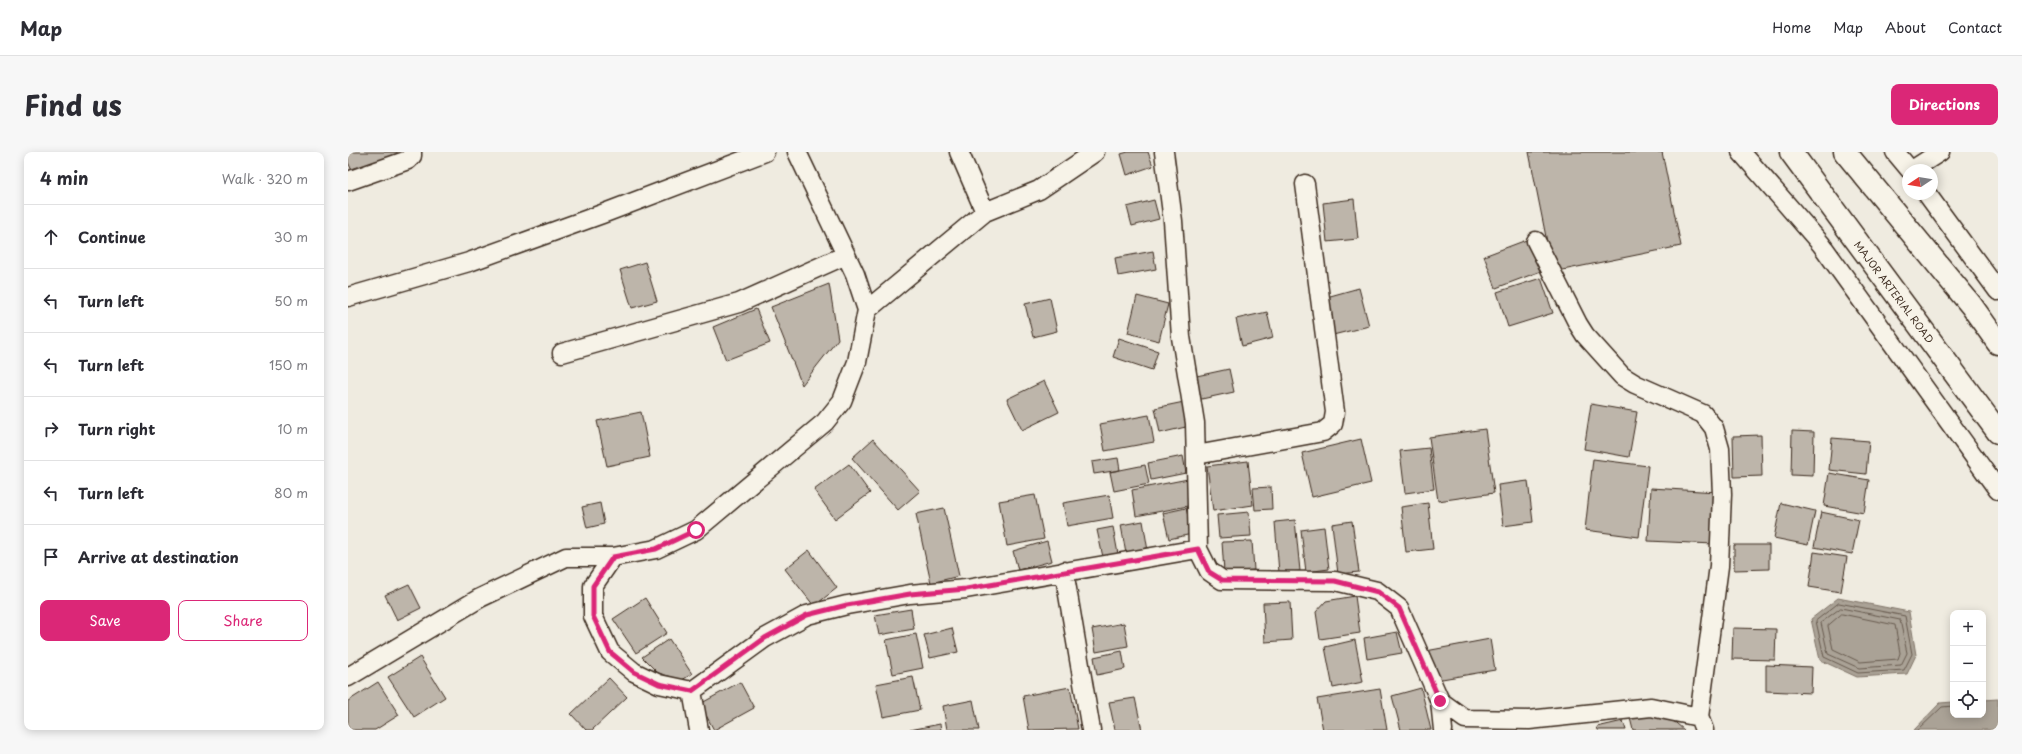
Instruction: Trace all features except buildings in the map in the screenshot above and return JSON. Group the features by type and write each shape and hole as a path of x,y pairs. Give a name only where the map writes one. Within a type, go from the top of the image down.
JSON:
{"street":[{"path":"348,181 408,160 412,156 412,152"},
{"path":"348,297 362,295 469,262 602,214 765,152"},
{"path":"348,677 480,598 566,557 613,557 656,549 696,530 825,422 842,401 857,362 867,310 855,274 798,152"},
{"path":"959,152 985,212"},
{"path":"867,310 985,212 1039,190 1095,152"},
{"path":"1164,152 1173,221 1181,337 1195,423 1198,549 1209,572 1222,580 1335,581 1378,592 1399,608 1440,701 1443,730"},
{"path":"1741,152 1821,244 1998,490"},
{"name":"MAJOR ARTERIAL ROAD","path":"1791,152 1998,432"},
{"path":"1845,152 1971,305 1998,343"},
{"path":"1895,152 1906,164"},
{"path":"1921,164 1940,152"},
{"path":"1196,455 1323,432 1332,424 1335,412 1305,184"},
{"path":"1931,200 1998,291"},
{"path":"1440,701 1465,719 1529,720 1651,707 1702,723 1719,566 1722,494 1720,449 1714,428 1703,414 1635,384 1622,376 1578,324 1536,241"},
{"path":"562,353 739,303 846,255"},
{"path":"613,557 593,586 593,616 610,652 634,672 659,684 692,691 765,638 807,615 847,605 910,594 966,589 1198,549"},
{"path":"1064,571 1091,730"},
{"path":"692,691 699,730"}],"water":[{"path":"1838,598 1909,612 1916,655 1907,674 1857,677 1820,660 1811,619"},
{"path":"1998,699 1998,730 1914,730 1940,703 1950,702 1950,718 1986,718 1986,700"}],"route":[{"path":"696,530 656,549 613,557 593,586 593,616 610,652 634,672 659,684 692,691 765,638 807,615 847,605 910,594 966,589 1198,549 1209,572 1222,580 1335,581 1378,592 1399,608 1440,701"}]}
